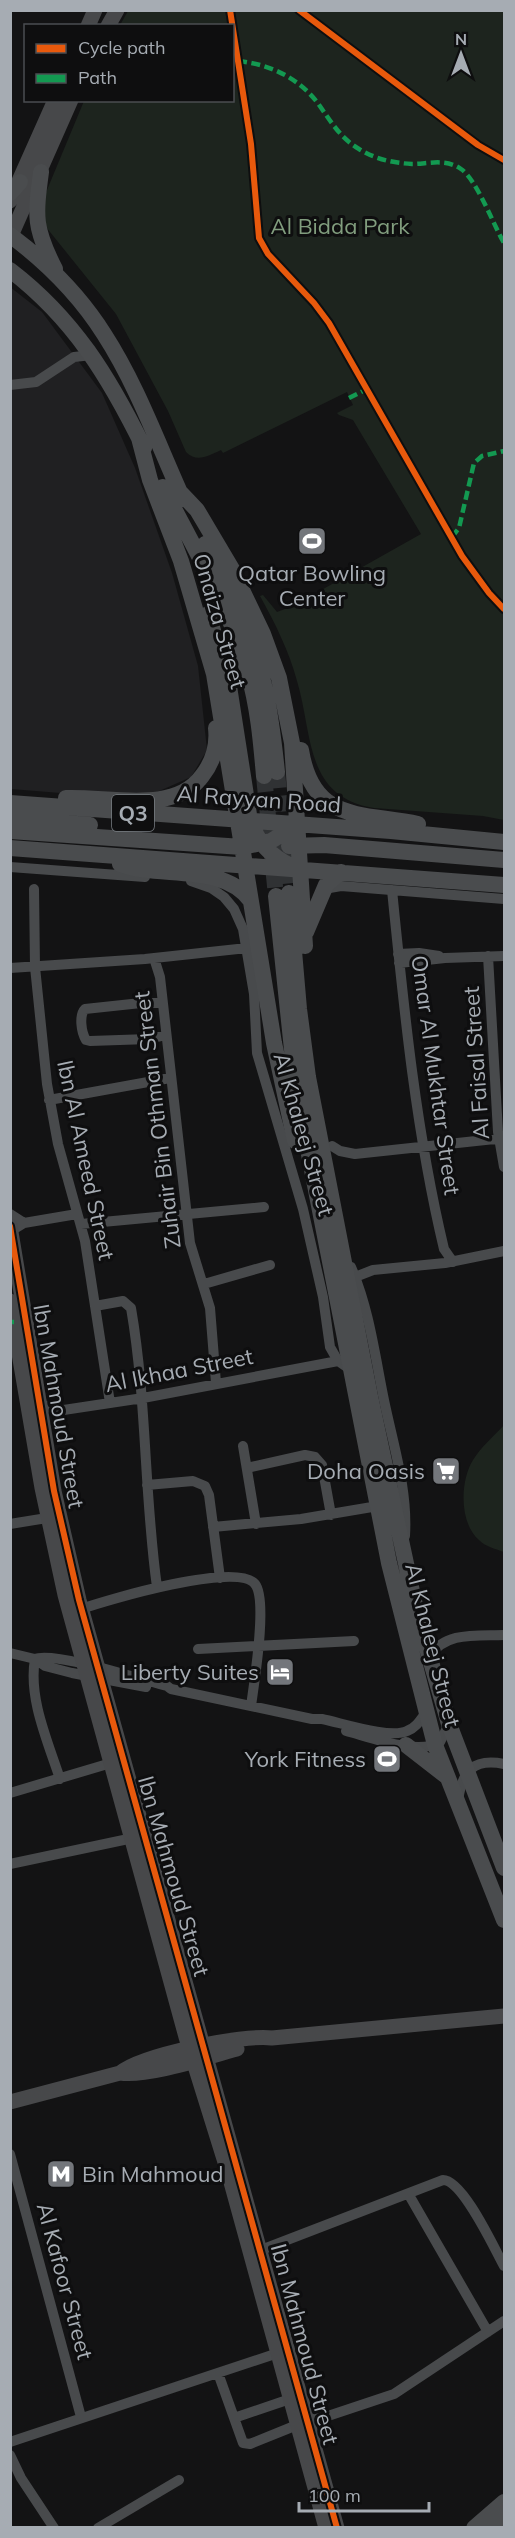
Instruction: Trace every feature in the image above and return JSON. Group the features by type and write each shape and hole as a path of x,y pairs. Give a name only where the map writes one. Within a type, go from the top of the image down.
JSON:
{"main road":[{"path":"41,172 36,223 61,281"},
{"name":"Onaiza Street","path":"10,270 59,315 92,355 116,392 229,620 242,653 271,774 268,702 252,645 234,600 178,490 145,414 111,346 86,308 61,281 11,236"},
{"name":"Onaiza Street","path":"139,438 150,480 180,561 214,674 244,820"},
{"name":"Onaiza Street","path":"178,490 197,510 242,589 267,645 284,701 292,743 297,825"},
{"path":"180,561 200,594 223,660 232,701 244,820 265,848 283,862 300,869"},
{"path":"28,804 67,798 165,800 187,792 207,770 215,751 217,737 212,696 214,674"},
{"path":"284,701 297,732 308,776 316,789 333,805 353,815 418,824 450,837"},
{"name":"Al Rayyan Road","path":"10,803 504,842"},
{"path":"10,819 175,831 185,827 186,817"},
{"name":"Al Khaleej Street","path":"244,820 242,847 282,1083 308,1189 321,1215"},
{"path":"245,865 297,825"},
{"name":"Al Khaleej Street","path":"297,825 310,1018 347,1237 350,1273"},
{"path":"10,831 242,847 265,848 298,844 504,860"},
{"name":"Q3","path":"10,848 504,885"},
{"path":"10,859 31,850"},
{"path":"105,855 133,868 204,875 239,890 251,901"},
{"path":"304,936 323,890 329,881 341,872"},
{"name":"Al Khaleej Street","path":"504,1868 449,1724 429,1657 403,1551 350,1273 327,1179 303,1042 283,895 292,1059 321,1215 345,1366 394,1586 435,1745 504,1920"},
{"path":"406,1745 447,1777"},
{"path":"474,2528 504,2502"},
{"path":"492,2528 504,2518"}],"street":[{"path":"89,24 95,10"},
{"path":"109,24 117,10"},
{"path":"10,201 54,102"},
{"path":"11,236 70,102"},
{"path":"10,385 36,382 74,357 92,355"},
{"name":"Al Khaleej Street","path":"10,867 188,880 211,888 230,903 241,922 247,948 254,1000 257,1053 303,1209 323,1297 330,1347 345,1366"},
{"path":"323,890 341,886 504,899"},
{"name":"Ibn Al Ameed Street","path":"34,889 35,967 40,1035 58,1144 79,1219 111,1403"},
{"name":"Omar Al Mukhtar Street","path":"392,890 423,1146 444,1250 453,1262"},
{"path":"10,968 154,958 247,948"},
{"name":"Al Faisal Street","path":"488,956 504,1167"},
{"path":"399,959 504,956"},
{"name":"Zuhair Bin Othman Street","path":"154,958 160,972 170,1078 191,1250 210,1308 216,1383"},
{"path":"163,1000 85,1008 81,1014 83,1036 90,1041 149,1039 156,1042 167,1038"},
{"path":"50,1100 170,1078"},
{"path":"332,1146 355,1154 502,1138"},
{"path":"10,1214 15,1227 79,1219 264,1207"},
{"name":"Ibn Mahmoud Street","path":"15,1227 39,1403 61,1524 81,1609 111,1763 198,2053 214,2080 306,2411 304,2429 326,2528"},
{"path":"350,1273 453,1262 504,1251"},
{"path":"204,1284 270,1265"},
{"name":"Ibn Mahmoud Street","path":"10,1301 16,1363 47,1518 198,2053 226,2166 290,2398 304,2429 337,2528"},
{"path":"95,1306 123,1301 131,1308 143,1398 147,1485 157,1587"},
{"name":"Al Ikhaa Street","path":"307,1365 326,1355 330,1347"},
{"name":"Al Ikhaa Street","path":"57,1411 143,1398 307,1365 345,1366"},
{"path":"39,1403 57,1411 43,1424"},
{"path":"243,1446 256,1524"},
{"path":"247,1468 301,1455 315,1457 322,1465 331,1515"},
{"path":"147,1485 193,1481 202,1484 208,1492 217,1578"},
{"path":"213,1527 331,1515 378,1506"},
{"path":"10,1524 47,1518"},
{"path":"81,1609 157,1587 217,1578 246,1578 256,1586 260,1613 251,1706"},
{"path":"429,1657 440,1645 454,1637 504,1635"},
{"path":"198,1649 354,1641"},
{"path":"10,1653 35,1659 46,1657 92,1672 166,1691 171,1689 312,1719 321,1724 406,1745 435,1745 444,1738 449,1724"},
{"path":"35,1659 33,1682 35,1696 60,1779"},
{"path":"312,1719 397,1734 414,1727 427,1711"},
{"path":"458,1803 461,1783 467,1772 484,1762 504,1764"},
{"path":"10,1793 111,1763"},
{"path":"10,1864 133,1838"},
{"path":"10,2102 120,2073 140,2074 198,2053 257,2037 272,2038 504,2016"},
{"path":"214,2080 225,2059 254,2044 272,2038"},
{"path":"198,2053 254,2044"},
{"name":"Al Kafoor Street","path":"10,2154 81,2417"},
{"path":"261,2250 410,2195 443,2180 454,2183 463,2192 504,2266"},
{"path":"410,2195 488,2331"},
{"path":"218,2373 242,2441 250,2444 304,2429 328,2415 404,2390 504,2321"},
{"path":"10,2442 278,2353"},
{"path":"234,2418 290,2398"},
{"path":"306,2411 317,2415 328,2415"},
{"path":"10,2455 21,2478 54,2528"},
{"path":"98,2528 179,2480"}],"shaded area":[{"path":"10,287 42,312 102,393 135,468 172,573 198,666 207,750 191,777 157,792 110,797 11,789"}],"green space":[{"name":"Al Bidda Park","path":"128,11 504,11 504,820 483,816 374,808 351,802 335,791 323,777 315,760 294,670 281,637 260,596 263,595 277,612 293,606 421,534 353,420 337,413 353,405 347,392 223,453 221,450 198,458 190,455 186,452 168,411 116,314 46,227 42,202 84,102 234,102 234,24 121,24"},
{"path":"504,1425 504,1552 491,1548 472,1533 465,1513 464,1490 473,1460"}],"tunnel":[{"path":"277,772 289,893"},
{"path":"264,776 276,896"}],"marked path":[{"path":"238,61 261,65 282,73 301,85 317,102 335,128 352,144 365,152 398,163 436,162 461,169 479,192 504,243"},
{"path":"349,398 367,389"},
{"path":"452,537 459,528 474,463 482,456 504,451"}],"cycle path":[{"path":"230,10 232,24"},
{"path":"299,10 478,145 504,160"},
{"path":"234,36 251,144 259,238 268,254 314,303 329,323 462,556 489,593 504,609"},
{"path":"10,1226 54,1491 79,1600 337,2528"}],"place":[{"name":"Qatar Bowling Center","path":"312,541"},
{"name":"Doha Oasis","path":"446,1471"},
{"name":"Liberty Suites","path":"280,1672"},
{"name":"York Fitness","path":"387,1759"},
{"name":"Bin Mahmoud","path":"61,2174"}]}
